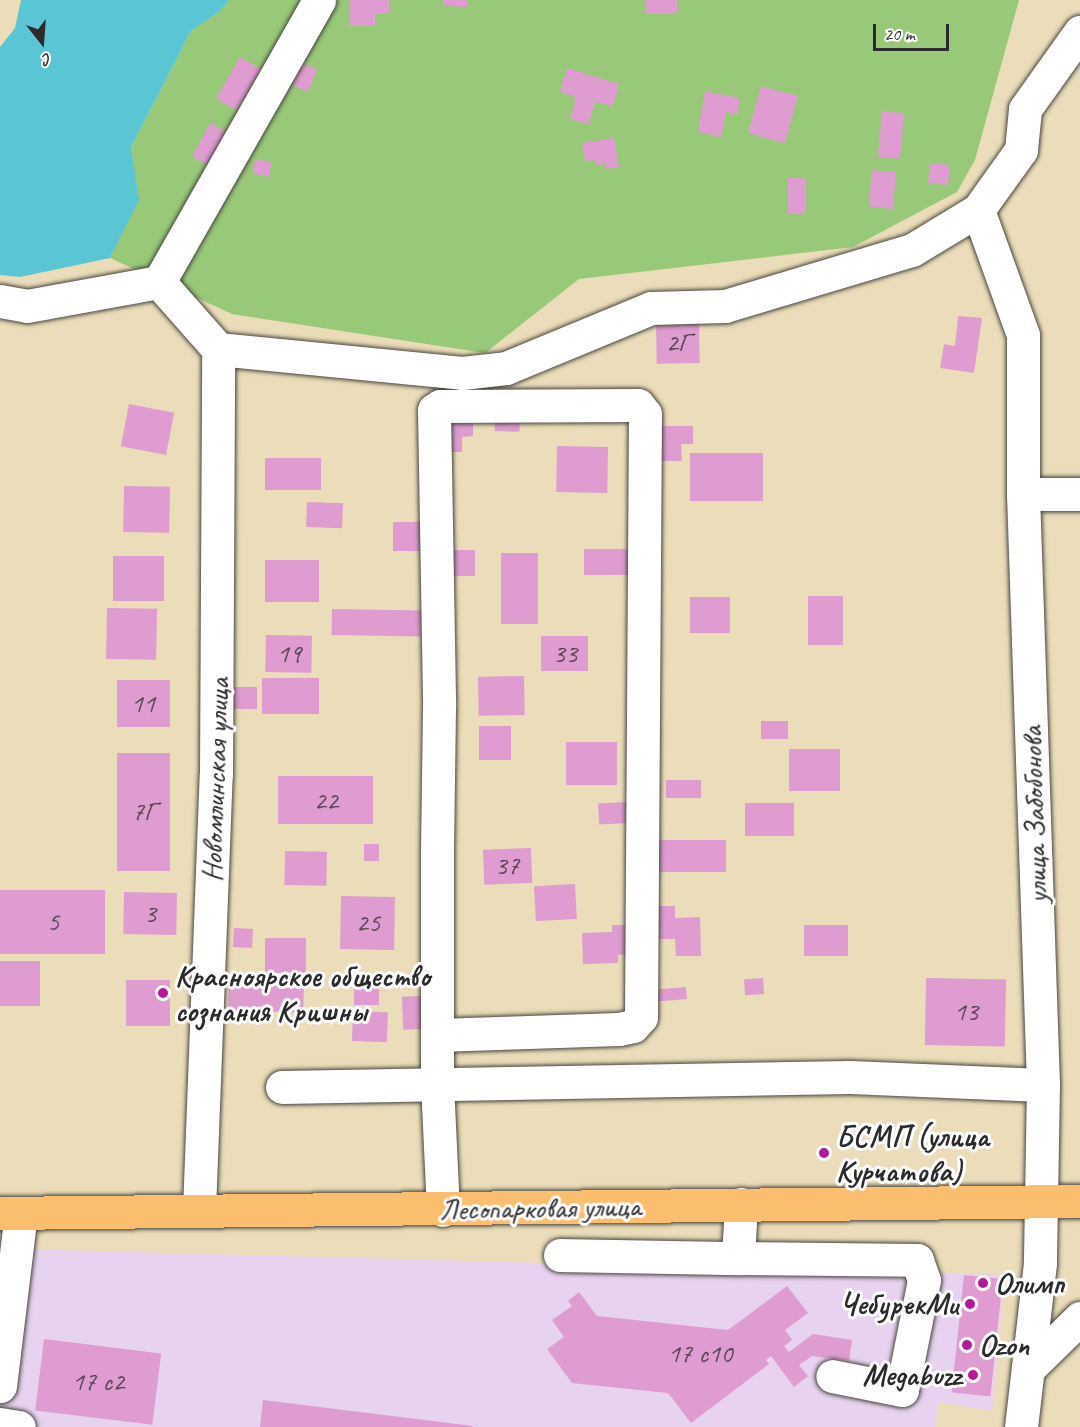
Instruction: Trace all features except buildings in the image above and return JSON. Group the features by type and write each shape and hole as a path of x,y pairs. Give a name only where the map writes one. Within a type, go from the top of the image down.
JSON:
{"main road":[{"name":"Лесопарковая улица","path":"10,1213 443,1210 1080,1201"}],"street":[{"path":"159,282 319,0"},
{"path":"159,282 218,350 462,373 506,368 651,308 725,306 912,250 978,210 1021,150 1025,109 1080,33"},
{"name":"улица Забобонова","path":"978,210 1023,335 1023,494 1043,1085 1040,1263 1021,1427"},
{"path":"0,301 27,306 159,282"},
{"name":"Новомлинская улица","path":"199,1210 216,774 218,350"},
{"path":"437,1035 619,1029 633,1026 641,1017 645,414 638,405 440,406 434,410 439,708 437,1035 437,1083 443,1210"},
{"path":"1023,494 1080,494"},
{"path":"282,1087 850,1077 1043,1085"},
{"path":"738,1258 741,1204"},
{"path":"0,1386 10,1213"},
{"path":"560,1255 917,1260 924,1280 902,1390 832,1376"},
{"path":"1028,1368 1080,1318"},
{"path":"0,1424 19,1427"}],"shaded area":[{"path":"0,1250 1005,1275 992,1411 939,1402 935,1427 0,1427"}],"green space":[{"path":"229,0 1019,0 975,160 957,192 853,247 579,279 485,353 232,314 110,258 138,200 131,147 191,31 220,11"}],"water":[{"path":"21,0 229,0 220,11 191,31 131,147 139,200 110,258 20,277 0,275 0,47 15,28"}],"place":[{"name":"Красноярское общество сознания Кришны","path":"163,993"},
{"name":"БСМП (улица Курчатова)","path":"824,1153"},
{"name":"Олимп","path":"983,1283"},
{"name":"ЧебурекМи","path":"970,1304"},
{"name":"Ozon","path":"967,1345"},
{"name":"Megabuzz","path":"973,1375"}]}
